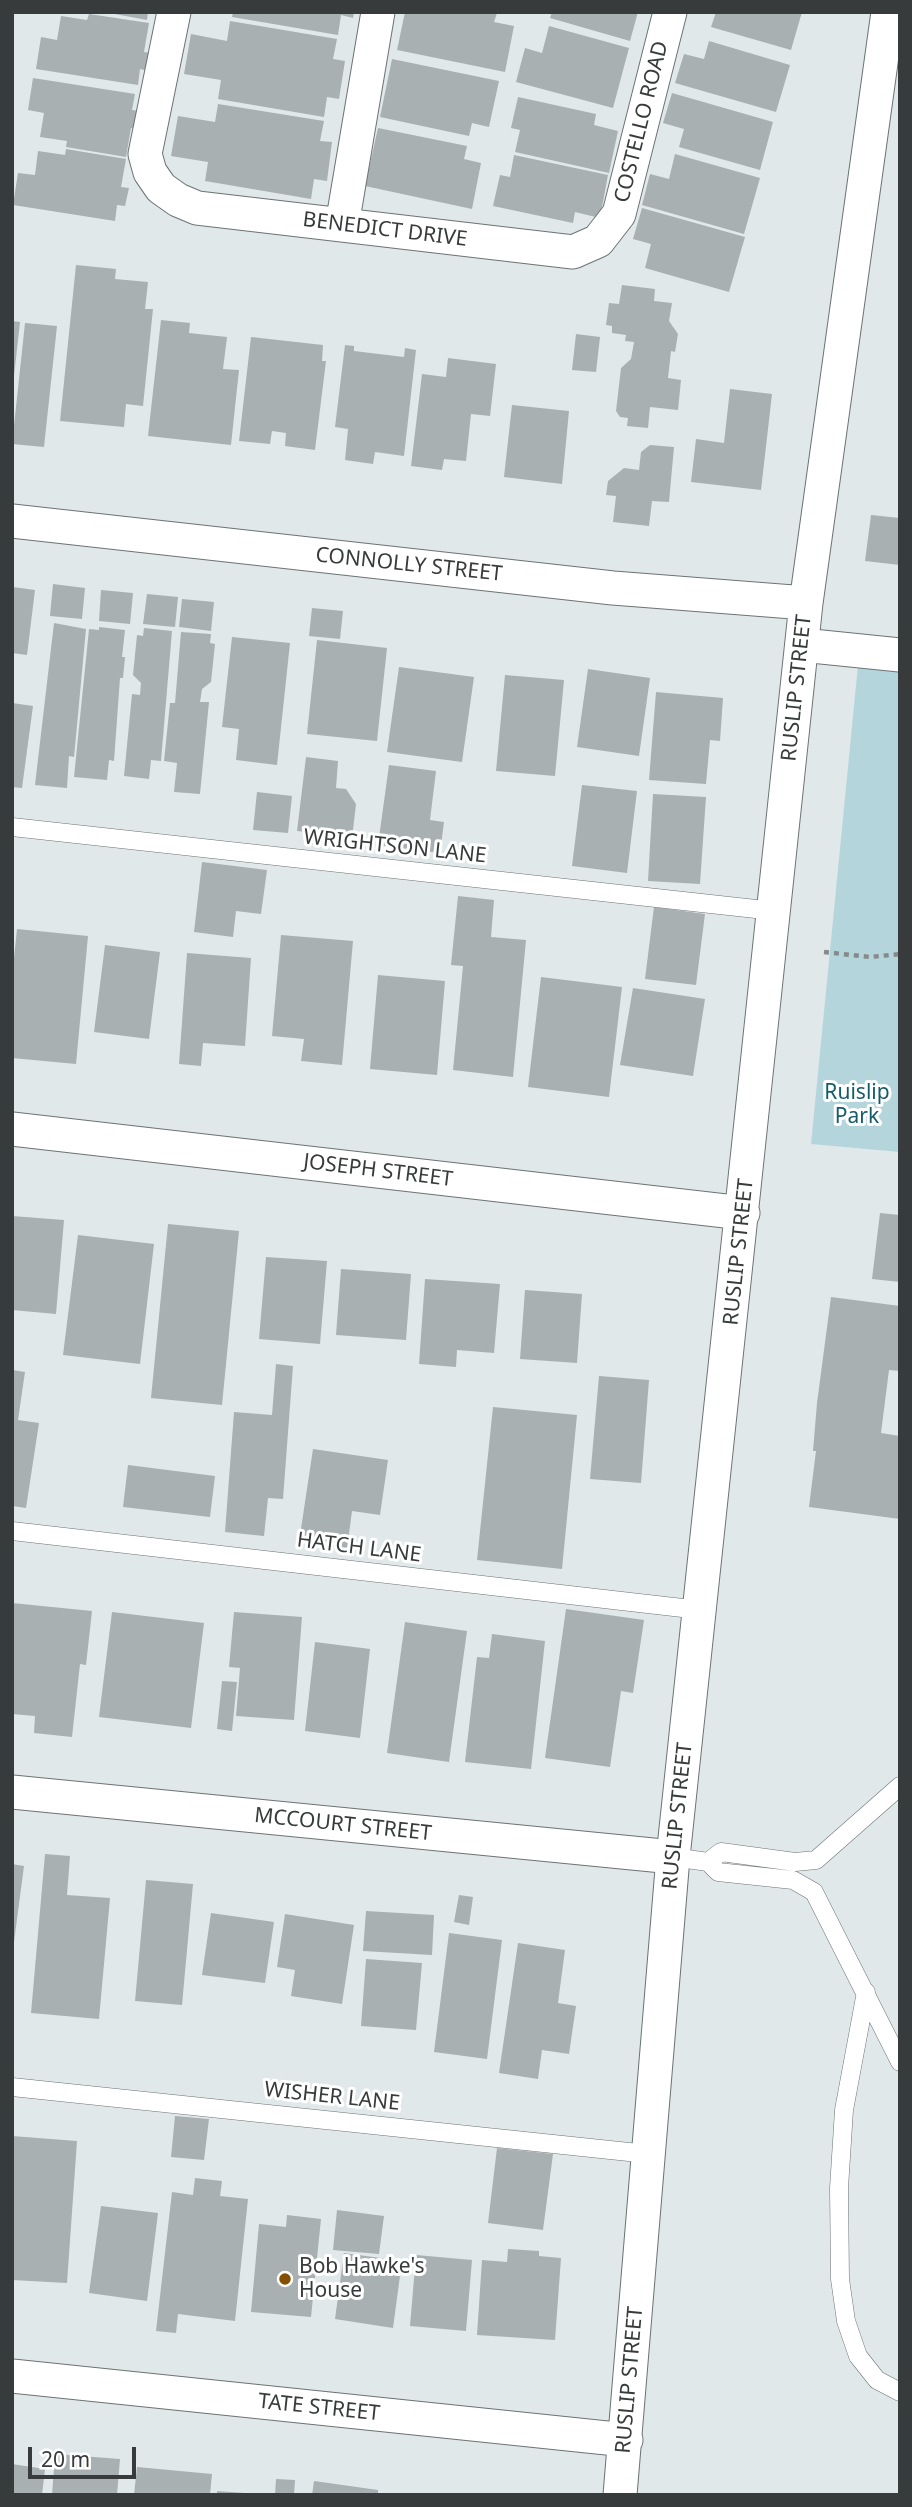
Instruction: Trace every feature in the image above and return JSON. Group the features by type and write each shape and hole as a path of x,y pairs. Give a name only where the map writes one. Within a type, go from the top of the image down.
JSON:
{"street":[{"name":"BENEDICT DRIVE","path":"174,12 145,154 150,172 161,188 197,208 573,252"},
{"path":"342,225 377,12"},
{"name":"COSTELLO ROAD","path":"573,252 598,241 619,214 670,12"},
{"name":"RUSLIP STREET","path":"620,2495 673,1857 806,603 890,75 888,12"},
{"name":"CONNOLLY STREET","path":"12,521 613,588 806,603"},
{"path":"802,645 900,655"},
{"name":"JOSEPH STREET","path":"12,1129 743,1213"},
{"name":"MCCOURT STREET","path":"12,1792 673,1857"},
{"name":"TATE STREET","path":"12,2376 626,2440"}],"lane":[{"name":"WRIGHTSON LANE","path":"12,828 774,911"},
{"name":"HATCH LANE","path":"12,1531 700,1610"},
{"path":"708,1862 721,1852 795,1861 816,1860 900,1786"},
{"path":"673,1857 708,1862 718,1872 793,1880 814,1892 900,2062"},
{"path":"866,1992 844,2110 839,2188 840,2279 846,2321 858,2356 877,2381 900,2392"},
{"name":"WISHER LANE","path":"12,2087 648,2154"}],"path":[{"path":"824,952 870,957 900,954"}],"green space":[{"name":"Ruislip Park","path":"858,665 900,669 900,1152 811,1144"}],"building":[{"path":"104,12 148,12 147,20"},
{"path":"233,12 354,12 353,18 341,15 338,35 232,17"},
{"path":"405,12 497,13 494,22 514,26 505,72 397,50"},
{"path":"552,12 638,12 630,41 550,18"},
{"path":"716,12 802,12 791,50 711,27"},
{"path":"89,14 149,23 144,52 151,53 148,71 140,69 138,85 36,69 41,37 57,40 61,16 87,20"},
{"path":"230,21 337,39 333,59 345,61 339,99 327,97 324,117 218,99 221,80 184,74 191,34 227,41"},
{"path":"549,26 629,48 613,108 516,82 525,48 542,53"},
{"path":"709,41 790,65 776,112 675,83 684,54 704,59"},
{"path":"392,59 499,81 489,127 472,123 469,136 380,117"},
{"path":"33,78 135,94 132,110 140,111 138,129 131,128 126,157 66,147 67,141 40,137 44,113 28,110"},
{"path":"672,93 773,122 760,170 679,147 684,129 663,123"},
{"path":"518,97 596,114 594,125 618,131 609,173 515,152 520,130 511,128"},
{"path":"218,104 324,121 320,141 332,142 327,181 314,179 311,199 205,181 208,162 171,156 178,116 215,122"},
{"path":"378,128 467,146 464,159 481,163 472,209 365,186"},
{"path":"66,149 126,159 121,187 129,188 125,206 117,205 115,221 13,205 18,173 35,175 38,151 65,155"},
{"path":"675,154 760,178 744,234 642,205 650,174 669,179"},
{"path":"514,155 608,175 600,218 575,212 573,223 493,206 500,175 510,177"},
{"path":"642,208 745,237 729,292 645,268 651,244 633,239"},
{"path":"76,265 116,269 115,279 148,282 145,309 153,309 143,406 126,404 124,427 60,421"},
{"path":"622,285 655,289 654,301 672,303 669,321 678,334 675,352 671,351 668,378 681,380 678,410 650,407 648,428 627,426 628,418 620,417 616,411 621,368 631,359 634,342 625,341 626,335 612,333 612,326 606,325 609,303 619,304"},
{"path":"161,320 190,323 189,333 227,337 223,369 239,370 231,445 148,436"},
{"path":"12,321 20,322 14,376 12,376"},
{"path":"25,323 57,326 44,447 12,444"},
{"path":"576,334 600,337 596,372 572,370"},
{"path":"251,337 323,345 322,361 326,361 315,450 285,446 286,433 272,431 270,444 239,441"},
{"path":"345,345 354,346 354,351 404,357 405,348 416,350 404,456 375,452 373,464 345,460 348,429 335,427"},
{"path":"448,358 496,364 490,416 471,414 466,461 444,459 442,470 411,466 422,374 446,377"},
{"path":"730,389 772,394 761,490 691,482 696,439 724,443"},
{"path":"512,405 569,411 562,484 504,477"},
{"path":"650,445 674,447 669,502 652,501 649,526 613,522 616,496 606,495 608,481 624,468 639,470 641,452"},
{"path":"871,515 900,518 900,565 865,561"},
{"path":"53,584 85,588 82,619 50,616"},
{"path":"13,587 35,590 27,655 12,653"},
{"path":"101,590 133,593 130,624 99,621"},
{"path":"147,594 178,597 175,627 143,624"},
{"path":"182,599 214,602 211,631 179,627"},
{"path":"312,608 343,611 340,639 309,636"},
{"path":"54,623 86,629 74,757 69,756 67,788 35,785"},
{"path":"99,627 125,630 122,657 125,657 123,678 120,678 114,761 109,760 107,780 74,777 89,629 99,630"},
{"path":"144,628 172,631 161,761 151,760 149,779 124,776 132,694 140,695 141,683 133,675 137,635 143,636"},
{"path":"181,632 211,634 210,643 215,644 211,682 202,689 200,702 209,702 200,794 174,792 177,763 164,761 170,703 175,703"},
{"path":"232,637 290,643 277,765 236,760 239,729 222,727"},
{"path":"317,640 387,648 377,741 307,734"},
{"path":"399,667 474,677 462,762 387,752"},
{"path":"588,669 650,678 639,756 577,747"},
{"path":"505,675 564,680 555,776 496,771"},
{"path":"656,692 723,698 720,741 710,740 706,784 649,780"},
{"path":"12,703 33,706 22,788 12,787"},
{"path":"306,757 338,761 336,788 346,789 356,804 351,847 306,843 307,832 297,831"},
{"path":"389,765 436,771 430,820 444,822 440,853 378,845"},
{"path":"582,785 637,791 627,873 572,866"},
{"path":"257,792 292,796 288,833 253,830"},
{"path":"653,794 706,797 700,884 648,881"},
{"path":"202,862 267,870 261,914 236,911 233,937 194,932"},
{"path":"458,896 494,900 491,937 526,940 513,1077 453,1070 463,966 451,965"},
{"path":"654,907 705,914 696,985 645,979"},
{"path":"17,929 88,936 76,1064 12,1058 12,977"},
{"path":"281,935 353,941 342,1065 301,1061 304,1039 272,1036"},
{"path":"105,945 160,952 149,1039 94,1032"},
{"path":"187,953 251,958 245,1046 203,1043 201,1066 179,1064"},
{"path":"378,975 445,981 437,1075 370,1069"},
{"path":"541,977 622,987 609,1097 528,1087"},
{"path":"633,988 705,999 693,1076 620,1065"},
{"path":"880,1213 900,1215 900,1282 872,1279"},
{"path":"12,1216 64,1220 56,1314 12,1310"},
{"path":"168,1224 239,1231 222,1405 151,1398"},
{"path":"78,1235 154,1244 140,1364 63,1355"},
{"path":"266,1257 327,1261 320,1344 259,1339"},
{"path":"341,1269 411,1274 406,1340 336,1335"},
{"path":"425,1279 500,1284 494,1353 457,1350 456,1367 419,1364"},
{"path":"525,1290 582,1294 577,1363 520,1359"},
{"path":"831,1297 900,1306 900,1371 889,1370 881,1433 900,1436 900,1519 809,1507 816,1451 813,1451 817,1403"},
{"path":"276,1364 293,1366 283,1499 268,1498 264,1536 225,1532 234,1412 272,1415"},
{"path":"12,1370 25,1372 18,1420 39,1423 26,1508 12,1506"},
{"path":"599,1376 649,1380 641,1483 590,1479"},
{"path":"493,1407 577,1415 562,1569 477,1560"},
{"path":"313,1449 388,1460 380,1515 352,1511 347,1549 299,1542"},
{"path":"128,1465 215,1476 210,1517 123,1507"},
{"path":"12,1603 92,1611 86,1665 80,1664 72,1737 34,1733 35,1716 12,1714"},
{"path":"566,1609 644,1620 633,1693 621,1691 610,1767 545,1758"},
{"path":"112,1612 204,1623 191,1728 99,1717"},
{"path":"234,1612 302,1617 294,1720 236,1716 240,1668 229,1667"},
{"path":"405,1622 467,1631 449,1762 387,1753"},
{"path":"492,1634 545,1641 531,1769 465,1762 477,1657 489,1658"},
{"path":"315,1642 370,1649 360,1738 305,1731"},
{"path":"222,1681 237,1682 232,1731 217,1729"},
{"path":"45,1854 70,1856 67,1895 110,1898 99,2019 31,2013"},
{"path":"12,1864 24,1866 14,1942 12,1942"},
{"path":"146,1880 193,1884 182,2005 135,2001"},
{"path":"459,1895 473,1897 469,1925 454,1922"},
{"path":"366,1911 434,1915 432,1955 363,1951"},
{"path":"211,1913 274,1922 265,1983 202,1975"},
{"path":"285,1914 354,1925 342,2004 291,1996 295,1970 277,1967"},
{"path":"449,1933 502,1940 487,2059 434,2052"},
{"path":"518,1943 565,1950 558,2003 576,2006 569,2054 542,2050 538,2079 499,2073"},
{"path":"366,1959 422,1963 416,2030 361,2026"},
{"path":"175,2116 209,2119 204,2160 171,2157"},
{"path":"12,2136 77,2141 67,2283 12,2280"},
{"path":"497,2148 553,2154 543,2230 488,2223"},
{"path":"195,2178 222,2181 220,2196 248,2199 235,2321 178,2314 176,2333 156,2331 172,2192 193,2195"},
{"path":"101,2206 158,2213 147,2301 89,2293"},
{"path":"337,2210 384,2216 379,2254 333,2250"},
{"name":"Bob Hawke's House","path":"287,2215 321,2219 311,2317 251,2312 259,2224 286,2227"},
{"path":"508,2249 539,2251 539,2256 561,2258 555,2340 477,2335 482,2260 507,2262"},
{"path":"344,2253 402,2261 393,2328 335,2319"},
{"path":"416,2255 472,2260 466,2331 410,2326"},
{"path":"55,2454 120,2459 117,2495 52,2495"},
{"path":"12,2464 45,2469 42,2495 12,2495"},
{"path":"137,2467 212,2474 210,2495 134,2495"},
{"path":"276,2479 295,2480 294,2495 275,2495"},
{"path":"314,2481 378,2490 378,2495 312,2495"},
{"path":"217,2491 245,2493 245,2495 217,2495"}],"place":[{"name":"Bob Hawke's House","path":"285,2279"}]}
